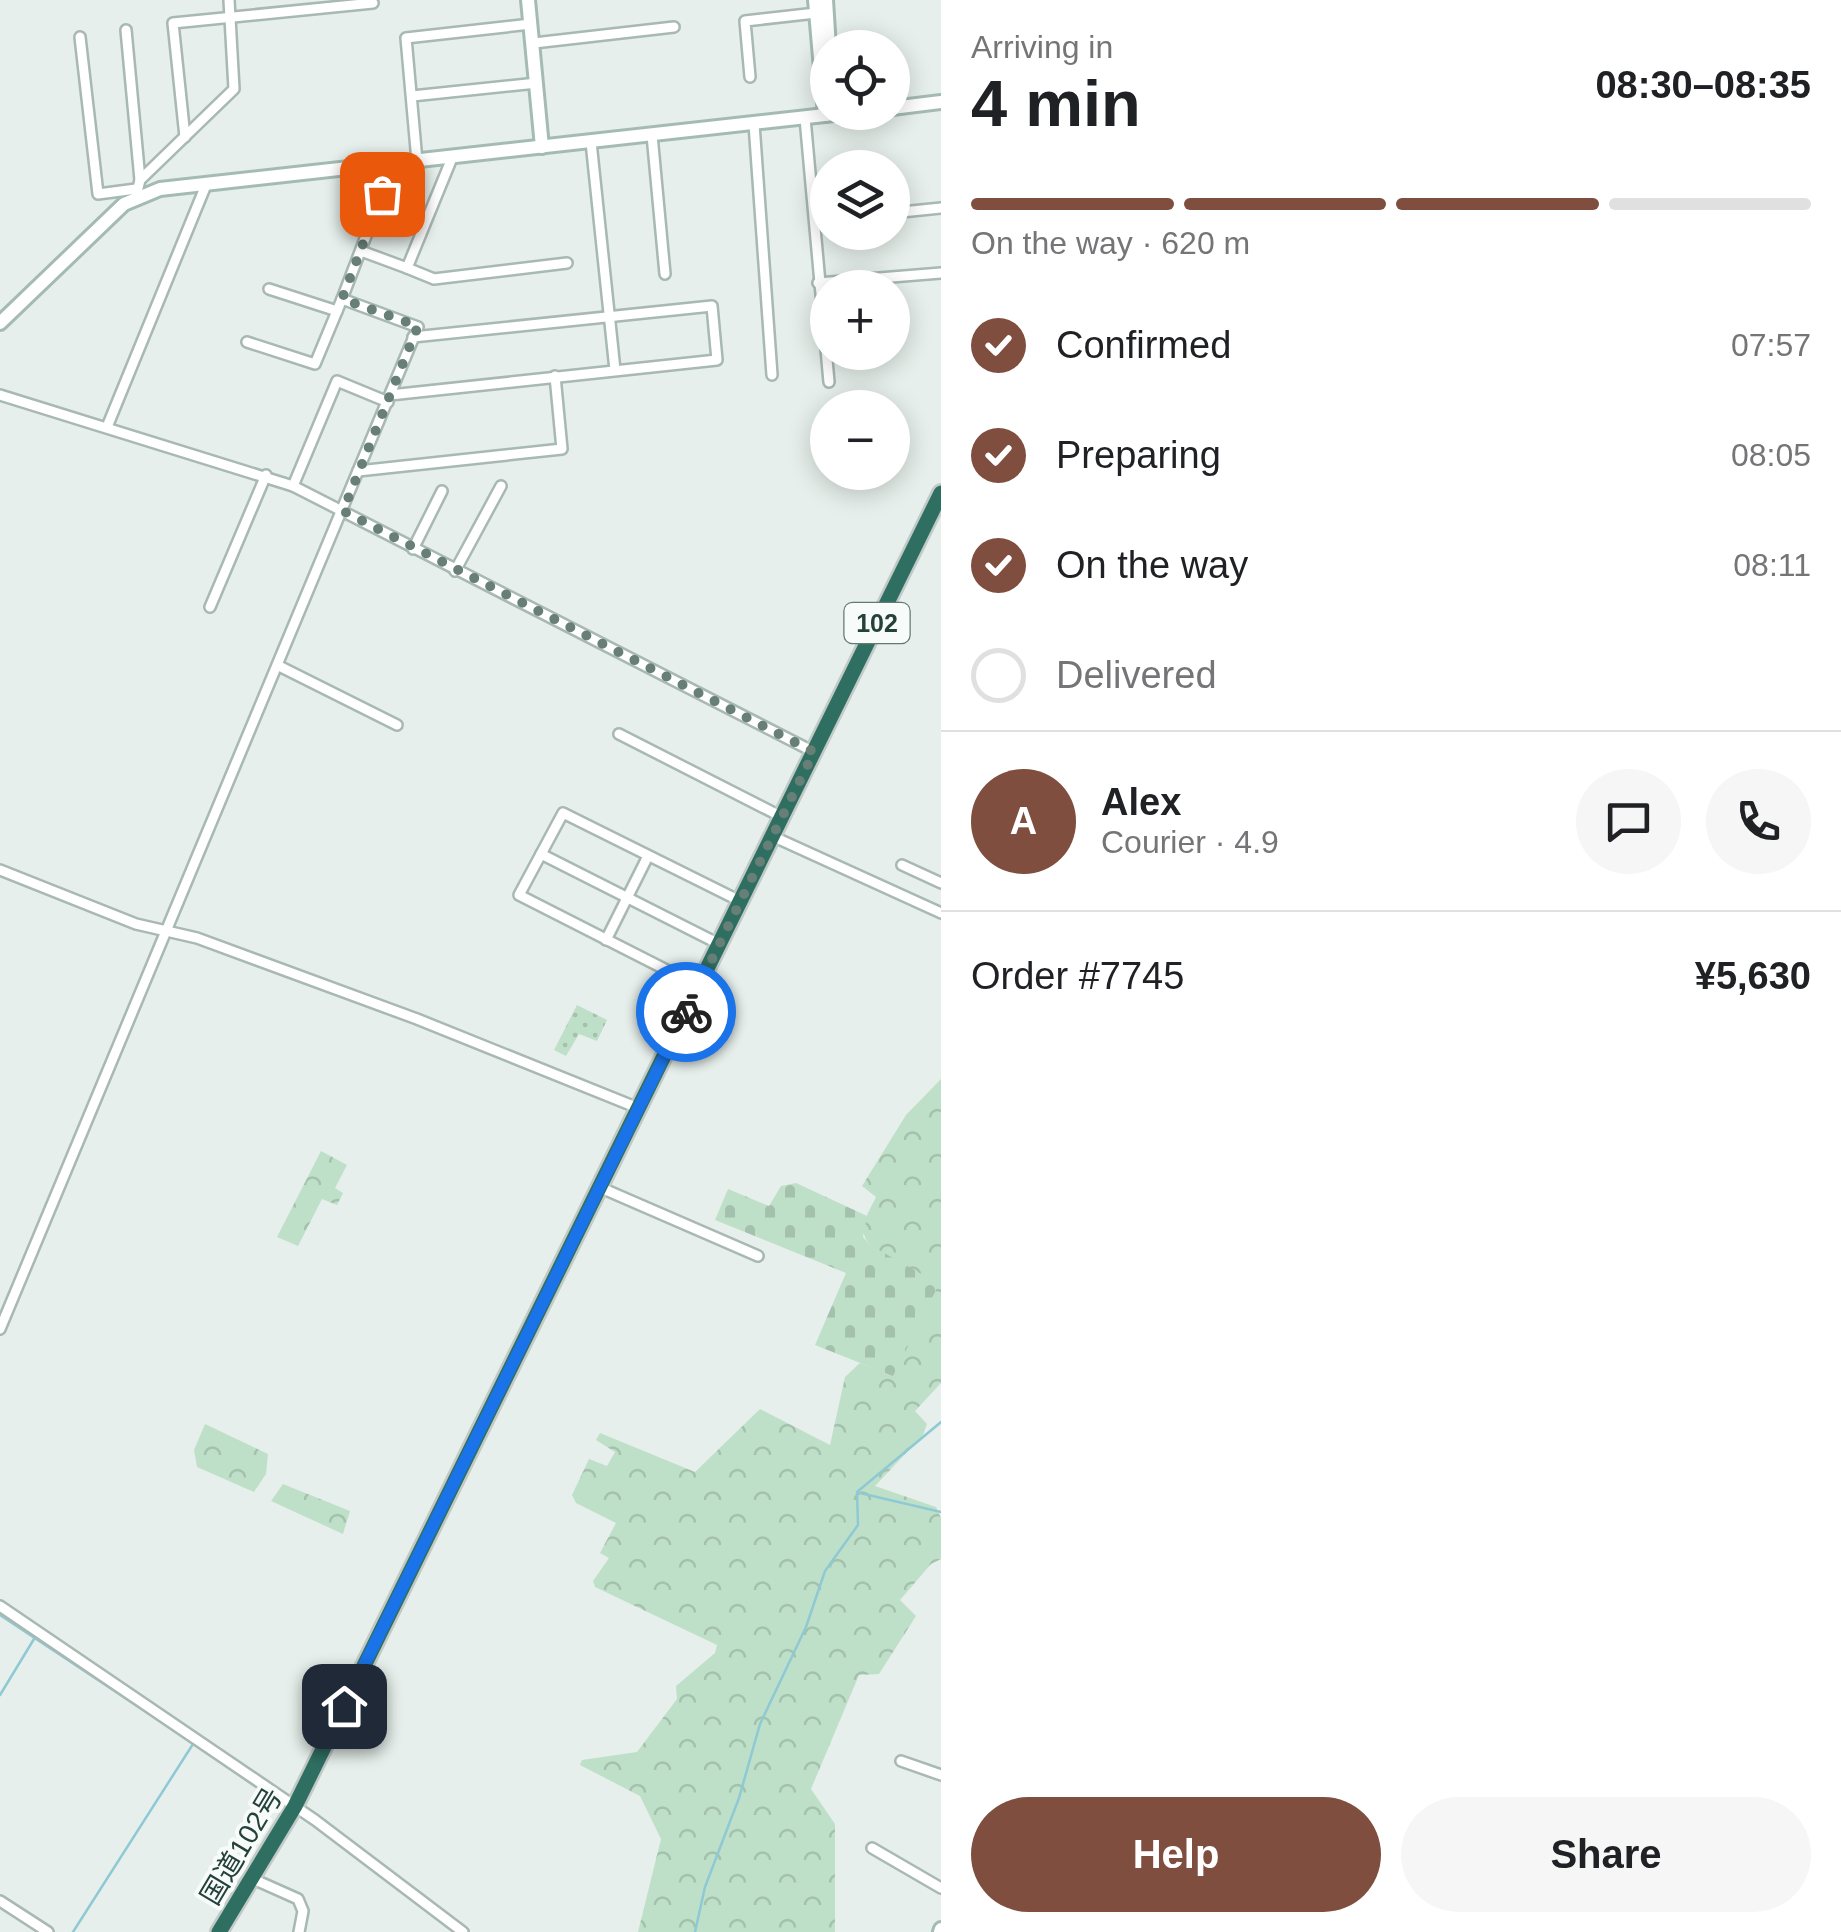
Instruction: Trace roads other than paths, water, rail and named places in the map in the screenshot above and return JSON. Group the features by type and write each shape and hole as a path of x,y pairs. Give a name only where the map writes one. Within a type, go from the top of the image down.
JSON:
{"highway":[{"name":"国道102号","path":"219,1932 295,1806 941,493"}],"street":[{"path":"0,323 234,89 230,0"},
{"path":"528,0 542,147"},
{"path":"826,0 828,30"},
{"path":"185,137 174,23 293,5 372,3"},
{"path":"750,77 744,20 815,7"},
{"path":"417,162 406,38 530,24"},
{"path":"534,43 674,27"},
{"path":"126,30 138,188"},
{"path":"80,37 98,194 810,117"},
{"path":"412,96 537,83"},
{"path":"910,106 941,102"},
{"path":"804,118 817,270"},
{"path":"754,124 772,375"},
{"path":"652,135 666,274"},
{"path":"592,142 615,370"},
{"path":"407,268 452,158"},
{"path":"246,342 315,364 393,165"},
{"path":"107,427 206,184"},
{"path":"910,211 941,208"},
{"path":"361,251 434,279 567,263"},
{"path":"910,276 941,273"},
{"path":"269,289 337,311"},
{"path":"0,1329 418,326 342,299"},
{"path":"293,486 337,380 389,399 555,376 717,360 712,306 414,337"},
{"path":"827,370 828,382"},
{"path":"358,472 562,449 555,376"},
{"path":"0,395 293,486 814,752"},
{"path":"210,608 266,475"},
{"path":"455,571 500,486"},
{"path":"413,549 442,492"},
{"path":"279,666 397,726"},
{"path":"618,734 782,817"},
{"path":"698,986 519,896 563,813 740,902"},
{"path":"772,836 941,914"},
{"path":"541,854 719,944"},
{"path":"606,940 648,856"},
{"path":"902,865 941,883"},
{"path":"0,870 165,932 250,957 638,1108"},
{"path":"599,1188 758,1256"},
{"path":"0,1606 295,1806 464,1932"},
{"path":"902,1761 941,1775"},
{"path":"872,1848 941,1888"},
{"path":"253,1879 298,1900 303,1911 299,1932"},
{"path":"0,1901 48,1932"}],"waterway":[{"path":"695,1932 705,1887 739,1798 760,1724 806,1627 825,1571 858,1525 857,1492 941,1422"},
{"path":"860,1493 941,1512"},
{"path":"0,1615 184,1737"},
{"path":"0,1695 34,1639"},
{"path":"73,1932 193,1744"}]}
